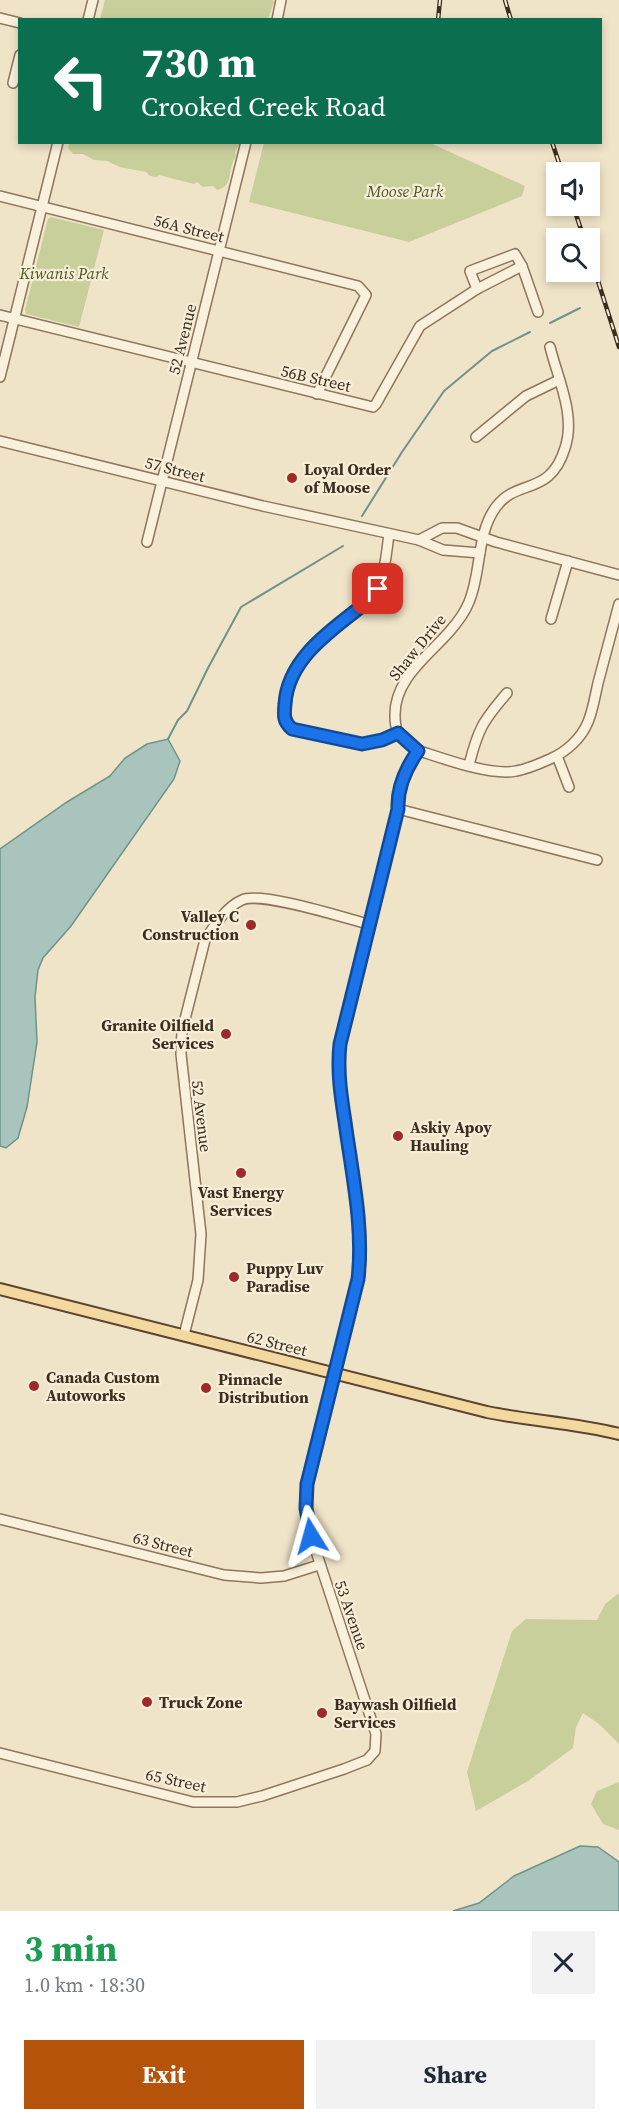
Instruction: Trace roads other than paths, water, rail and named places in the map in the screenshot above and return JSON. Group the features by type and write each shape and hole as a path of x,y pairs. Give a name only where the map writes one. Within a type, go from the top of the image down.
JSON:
{"main road":[{"name":"62 Street","path":"0,1289 487,1412 619,1434"}],"street":[{"path":"88,18 93,0"},
{"path":"277,18 281,0"},
{"path":"0,18 18,22"},
{"path":"13,83 18,63"},
{"path":"0,377 58,144"},
{"name":"52 Avenue","path":"147,542 246,144"},
{"name":"56A Street","path":"0,196 358,286 366,295 317,394"},
{"path":"477,289 470,271 515,254 522,266 538,312"},
{"name":"56B Street","path":"0,315 191,364 373,407 420,326 459,303 477,289 522,266"},
{"name":"Shaw Drive","path":"398,733 394,719 395,702 400,687 451,630 469,603 477,577 483,538 494,509 501,501 519,490 548,478 558,466 569,434 568,418 550,347"},
{"path":"476,437 526,396 559,380"},
{"name":"57 Street","path":"0,441 263,506 419,540 442,550 480,553"},
{"path":"419,540 442,528 457,528 483,538 618,574"},
{"path":"389,534 382,581 372,598 305,656 291,677 284,715 285,723 292,729 362,744 382,740 398,733 418,751 485,770 515,772 530,767 557,756 573,744 588,722 619,604"},
{"path":"551,619 568,561"},
{"path":"469,765 477,734 486,717 507,693"},
{"name":"53 Avenue","path":"375,1751 376,1734 319,1565 309,1526 307,1484 336,1373 358,1279 361,1256 338,1065 345,1022 398,809 398,797 403,778 418,751"},
{"path":"557,756 569,787"},
{"path":"398,809 597,860"},
{"name":"52 Avenue","path":"184,1335 198,1280 201,1234 181,1070 182,1030 205,940 228,909 242,900 253,897 278,901 368,924"},
{"name":"63 Street","path":"0,1519 224,1575 261,1578 284,1576 319,1565"},
{"name":"65 Street","path":"0,1753 194,1802 219,1803 237,1802 262,1796 344,1769 367,1760 375,1751"}],"water":[{"path":"168,739 180,761 174,779 71,926 43,958 38,970 35,997 37,1042 27,1107 18,1138 6,1148 0,1146 0,849 67,802 110,776 125,758 147,744"},
{"path":"580,1846 598,1847 619,1862 619,1911 453,1911 479,1903 514,1876"}],"waterway":[{"path":"550,323 580,308"},
{"path":"362,516 444,391 492,351 530,332"},
{"path":"168,739 178,720 187,711 241,607 343,546"}],"railway":[{"path":"438,18 440,0"},
{"path":"505,0 510,18"},
{"path":"553,144 559,162"},
{"path":"576,216 581,228"},
{"path":"598,282 619,347"}],"place":[{"name":"Loyal Order of Moose","path":"292,478"},
{"name":"Valley C Construction","path":"251,925"},
{"name":"Granite Oilfield Services","path":"226,1034"},
{"name":"Askiy Apoy Hauling","path":"398,1136"},
{"name":"Vast Energy Services","path":"241,1173"},
{"name":"Puppy Luv Paradise","path":"234,1277"},
{"name":"Canada Custom Autoworks","path":"34,1386"},
{"name":"Pinnacle Distribution","path":"206,1388"},
{"name":"Truck Zone","path":"147,1702"},
{"name":"Baywash Oilfield Services","path":"322,1713"}],"park label":[{"name":"Moose Park","path":"405,191"},
{"name":"Kiwanis Park","path":"64,273"}]}
